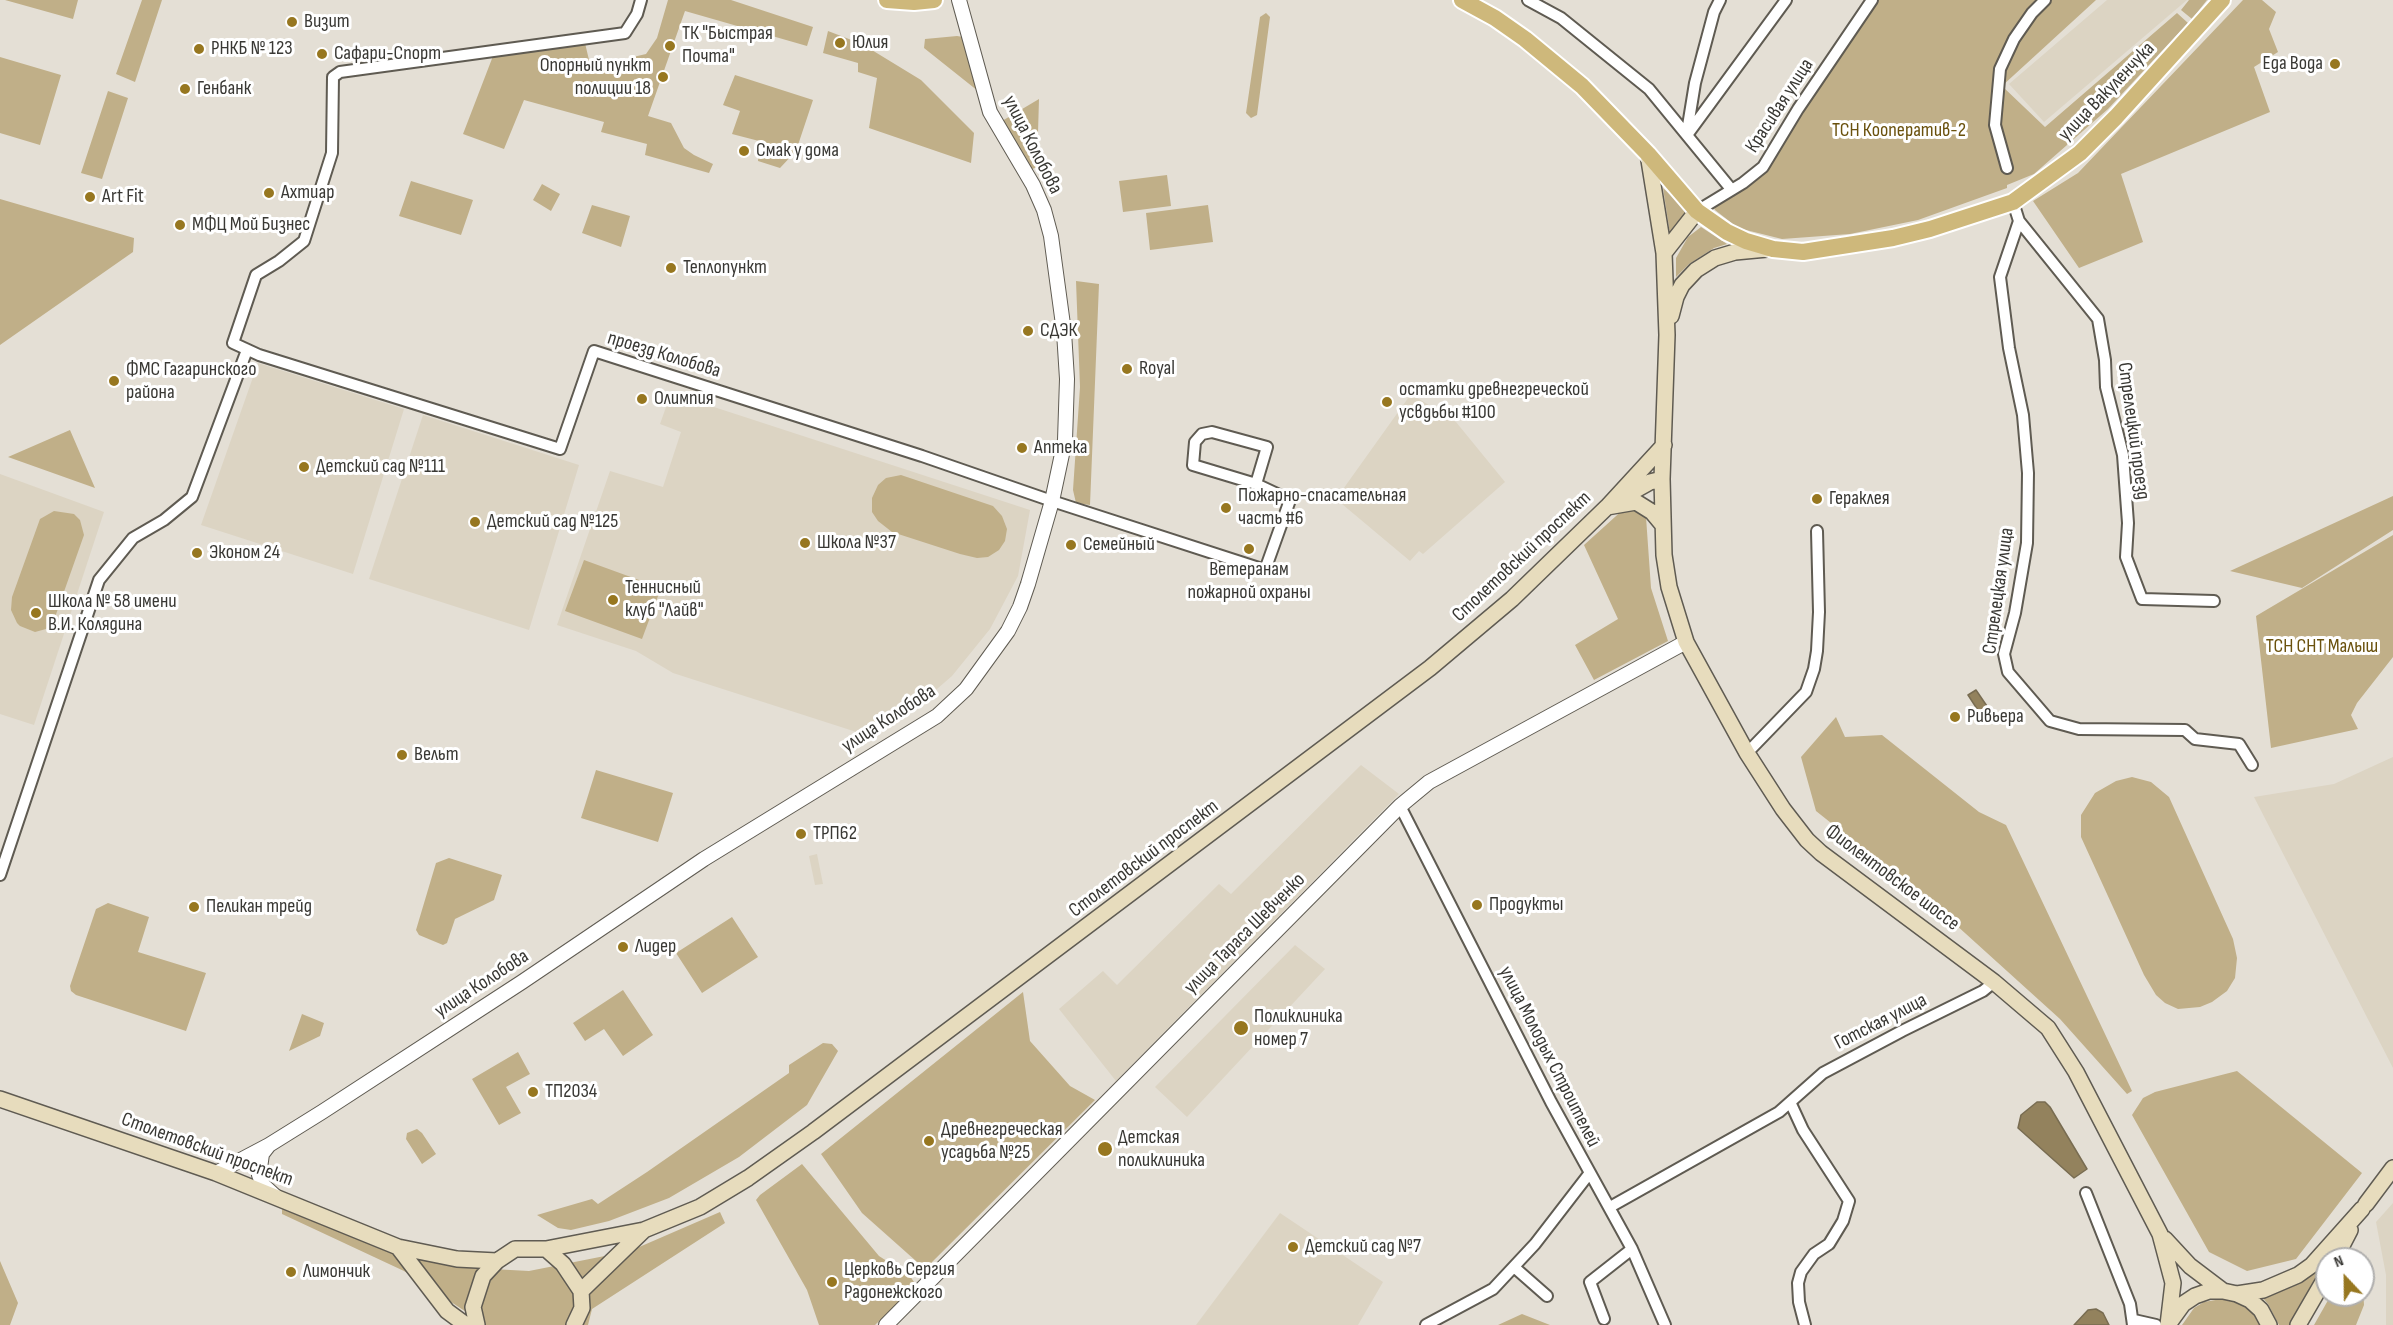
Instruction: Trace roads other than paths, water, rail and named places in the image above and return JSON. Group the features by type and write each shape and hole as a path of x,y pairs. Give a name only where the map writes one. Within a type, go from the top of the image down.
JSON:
{"main road":[{"path":"886,0 914,2 934,0"},
{"path":"1462,0 1495,18 1558,66 1602,104 1697,211 1746,242 1773,249 1803,252 1852,246 1930,229 1995,204 2080,153"},
{"name":"улица Вакуленчука","path":"1995,204 2013,202 2080,153 2222,0"},
{"path":"1648,154 1665,253 1667,335 1664,445"},
{"path":"1697,211 1760,239 1801,246 1855,240 1926,224 1995,204"},
{"path":"1665,253 1697,211"},
{"path":"1667,335 1676,297 1682,285 1696,270 1715,258 1735,252 1773,249"},
{"name":"Фиолентовское шоссе","path":"1664,445 1662,524 1669,587 1686,642 1747,753 1783,809 1821,853 1994,982 2048,1028 2092,1102 2160,1234 2173,1283 2168,1325"},
{"name":"Столетовский проспект","path":"0,1099 216,1173 398,1247 457,1259 497,1261 515,1249 546,1249 644,1230 700,1207 748,1178 1029,972 1430,668 1512,599 1607,507 1664,445"},
{"path":"1607,507 1650,482 1662,479"},
{"path":"1607,507 1636,502 1652,512 1662,524"},
{"name":"Фиолентовское шоссе","path":"2168,1325 2183,1304 2195,1296 2209,1292 2263,1290 2298,1275 2312,1265 2364,1206 2393,1168"},
{"name":"Фиолентовское шоссе","path":"2342,1247 2364,1206"},
{"path":"581,1291 644,1230"},
{"name":"Фиолентовское шоссе","path":"2160,1234 2190,1266 2230,1292 2250,1300 2260,1310 2269,1325"},
{"path":"398,1247 447,1311 466,1325"},
{"path":"546,1249 563,1264 581,1291 582,1308 574,1325"},
{"path":"477,1325 473,1307 483,1276 497,1261"},
{"path":"2298,1325 2315,1296"}],"street":[{"path":"0,875 99,580 133,538 165,520 192,497 247,350 233,343 256,274 279,261 304,241 332,153 333,77 340,72 625,33 637,14 641,0"},
{"name":"улица Колобова","path":"216,1173 269,1145 425,1045 704,859 937,716 966,688 1008,631 1020,608 1052,501 1065,440 1067,379 1065,332 1051,236 1033,186 990,112 959,0"},
{"path":"1528,0 1561,18 1649,89 1731,189"},
{"path":"1687,135 1695,84 1714,12 1720,0"},
{"path":"1687,135 1786,0"},
{"name":"Красивая улица","path":"1697,211 1743,183 1762,167 1798,109 1872,0"},
{"path":"2007,168 1995,125 2000,69 2014,39 2032,13 2045,0"},
{"path":"2013,202 2019,220"},
{"name":"Стрелецкий проезд","path":"2019,220 2098,319 2105,360 2106,387 2123,455 2128,523 2126,557 2142,599 2214,601"},
{"name":"Стрелецкая улица","path":"2019,220 2000,277 2009,348 2023,415 2028,473 2027,543 2015,613 2004,654 2008,672 2050,721 2079,729 2185,730 2194,739 2239,744 2252,765"},
{"name":"проезд Колобова","path":"247,350 560,450 594,351 922,456 1052,501"},
{"path":"1052,501 1265,570 1290,500 1256,484 1193,465 1195,442 1202,434 1212,432 1267,447 1256,484"},
{"path":"1747,753 1806,692 1817,651 1817,531"},
{"name":"улица Тараса Шевченко","path":"886,1325 1400,806 1430,782 1686,642"},
{"name":"улица Молодых Строителей","path":"1400,806 1589,1173 1632,1249 1665,1325"},
{"name":"Готская улица","path":"1610,1207 1749,1130 1791,1104 1823,1073 1983,992 1994,982"},
{"path":"1791,1104 1803,1130 1849,1201 1843,1221 1829,1244 1814,1254 1801,1272 1798,1283 1799,1302 1805,1325"},
{"path":"269,1145 262,1154 259,1175 270,1194 280,1199"},
{"path":"1426,1325 1493,1290 1535,1244 1589,1173"},
{"path":"2086,1193 2130,1304 2134,1322 2156,1325"},
{"path":"1604,1319 1590,1282 1632,1249"},
{"path":"1514,1267 1547,1296"}],"place":[{"name":"Визит","path":"292,22"},
{"name":"Юлия","path":"840,43"},
{"name":"ТК \"Быстрая Почта\"","path":"670,46"},
{"name":"РНКБ № 123","path":"199,49"},
{"name":"Сафари-Спорт","path":"322,54"},
{"name":"Еда Вода","path":"2335,64"},
{"name":"Опорный пункт полиции 18","path":"663,77"},
{"name":"Генбанк","path":"185,89"},
{"name":"Смак у дома","path":"744,151"},
{"name":"Ахтиар","path":"269,193"},
{"name":"Art Fit","path":"90,197"},
{"name":"МФЦ Мой Бизнес","path":"180,225"},
{"name":"Теплопункт","path":"671,268"},
{"name":"СДЭК","path":"1028,331"},
{"name":"Royal","path":"1127,369"},
{"name":"ФМС Гагаринского района","path":"114,381"},
{"name":"Олимпия","path":"642,399"},
{"name":"остатки древнегреческой усвдьбы #100","path":"1387,402"},
{"name":"Аптека","path":"1022,448"},
{"name":"Детский сад №111","path":"304,467"},
{"name":"Гераклея","path":"1817,499"},
{"name":"Пожарно-спасательная часть #6","path":"1226,508"},
{"name":"Детский сад №125","path":"475,522"},
{"name":"Школа №37","path":"805,543"},
{"name":"Семейный","path":"1071,545"},
{"name":"Ветеранам пожарной охраны","path":"1249,549"},
{"name":"Эконом 24","path":"197,553"},
{"name":"Теннисный клуб \"Лайв\"","path":"613,600"},
{"name":"Школа № 58 имени В.И. Колядина","path":"36,613"},
{"name":"Ривьера","path":"1955,717"},
{"name":"Вельт","path":"402,755"},
{"name":"ТРП62","path":"801,834"},
{"name":"Продукты","path":"1477,905"},
{"name":"Пеликан трейд","path":"194,907"},
{"name":"Лидер","path":"623,947"},
{"name":"Поликлиника номер 7","path":"1241,1028"},
{"name":"ТП2034","path":"533,1092"},
{"name":"Древнегреческая усадьба №25","path":"929,1141"},
{"name":"Детская поликлиника","path":"1105,1149"},
{"name":"Детский сад №7","path":"1293,1247"},
{"name":"Лимончик","path":"291,1272"},
{"name":"Церковь Сергия Радонежского","path":"832,1282"}],"park label":[{"name":"ТСН Кооператив-2","path":"1899,131"},
{"name":"ТСН СНТ Малыш","path":"2322,647"}]}
